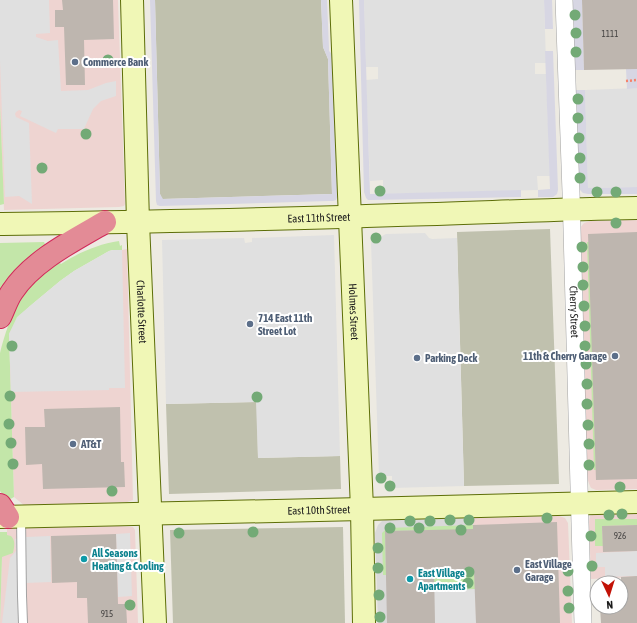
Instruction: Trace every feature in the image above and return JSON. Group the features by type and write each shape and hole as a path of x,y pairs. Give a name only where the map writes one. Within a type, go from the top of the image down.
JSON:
{"highway":[{"path":"0,317 12,292 24,276 39,263 105,222"}],"main road":[{"name":"Charlotte Street","path":"132,0 138,222 155,623"},
{"name":"Holmes Street","path":"341,0 362,509 364,623"},
{"name":"East 11th Street","path":"0,224 350,217 637,208"},
{"name":"East 10th Street","path":"7,514 150,514 637,502"}],"street":[{"name":"Cherry Street","path":"564,0 583,623"}],"lane":[{"path":"7,514 22,596 23,623"}],"path":[{"path":"626,81 637,80"}],"shaded area":[{"path":"0,0 118,0 124,206 4,210 0,105"},
{"path":"0,0 49,0 50,33 36,34 36,37 48,41 58,40 61,91 88,90 116,81 116,96 101,101 93,109 84,129 58,129 56,133 20,116 22,111 19,110 16,112 16,117 29,123 32,204 19,196 5,197 0,60"},
{"path":"150,0 155,0 160,194 163,199 332,194 328,59 323,47 321,0 327,0 329,51 333,55 334,60 338,195 336,200 157,205"},
{"path":"155,0 321,0 323,47 328,59 332,194 162,199 160,194"},
{"path":"359,0 364,0 370,194 521,190 521,197 371,200 366,198 364,192"},
{"path":"364,0 544,0 546,63 535,63 535,74 546,74 550,176 537,176 538,190 383,194 383,180 370,181 366,80 378,79 378,67 366,67"},
{"path":"544,0 552,0 553,29 545,29"},
{"path":"572,0 582,0 584,70 575,70"},
{"path":"545,51 553,51 558,190 557,194 553,197 538,197 538,190 550,189"},
{"path":"626,69 637,69 637,88 627,89"},
{"path":"637,88 637,187 588,188 585,90"},
{"path":"576,90 585,90 588,188 637,187 637,194 588,194 583,193 580,190"},
{"name":"11th & Cherry Garage","path":"637,220 637,489 596,490 591,488 587,478 579,234 580,228 584,223 590,221"},
{"path":"550,229 559,484 464,486 457,232"},
{"name":"Parking Deck","path":"425,233 432,239 457,238 464,486 392,488 392,476 379,476 371,242 386,234"},
{"name":"714 East 11th Street Lot","path":"334,235 340,456 258,458 256,402 166,404 162,240 244,238 245,243 252,242 252,238"},
{"path":"127,249 133,500 127,502 25,506 14,497 9,334 17,317 122,250"},
{"path":"113,250 122,250 125,388 109,388 109,390 11,392 9,334 17,317 74,271"},
{"path":"257,402 258,458 340,456 341,489 169,494 166,404"},
{"path":"637,513 637,577 629,577 629,575 591,575 589,522 590,516 594,514"},
{"name":"East Village Garage","path":"559,516 565,518 568,523 572,623 476,623 473,518"},
{"path":"473,518 476,623 378,623 375,533 378,525 382,521 389,519"},
{"path":"133,527 135,530 138,623 0,623 2,557 7,528"},
{"path":"343,527 345,623 173,623 170,530"},
{"path":"130,533 132,596 118,597 116,534"},
{"path":"50,536 51,582 25,583 27,623 2,623 10,558 16,551 15,539"},
{"path":"637,551 637,576 605,575 605,567 596,567 596,553"},
{"path":"434,583 461,583 462,590 475,589 476,623 435,623"}],"green space":[{"path":"0,105 4,204 0,205"},
{"path":"119,241 120,246 122,245 122,250 109,251 74,271 60,281 18,317 9,334 14,497 8,499 0,491 0,353 14,312 31,285 58,261 61,264 74,256 103,244"},
{"path":"44,242 48,246 0,300 0,243"},
{"path":"587,242 589,242 596,470 594,470"},
{"path":"595,519 637,519 637,525 602,526 603,546 595,546"},
{"path":"473,525 475,589 461,590 461,583 434,583 434,573 456,572 454,530 385,531 386,575 383,575 382,533 387,528"},
{"path":"0,532 7,532 7,535 13,538 14,544 13,553 2,557 0,623"}],"building":[{"name":"Commerce Bank","path":"62,0 113,0 114,39 84,40 85,85 66,85 64,27 55,27 55,10 63,10"},
{"path":"582,0 637,0 637,69 584,70"},
{"name":"11th & Cherry Garage","path":"637,232 637,479 596,480 588,234"},
{"name":"AT&T","path":"120,407 121,462 124,462 125,487 43,489 42,464 26,465 25,427 45,427 44,409"},
{"path":"557,522 560,623 476,623 474,571 434,573 435,623 387,623 385,531 473,529 473,525"},
{"path":"637,525 637,551 603,552 602,526"},
{"name":"All Seasons Heating & Cooling","path":"116,534 118,604 126,604 127,623 88,623 87,598 77,598 77,582 52,583 51,536"},
{"path":"629,576 637,576 637,623 601,623 600,615 629,615"}],"place":[{"name":"Commerce Bank","path":"75,62"},
{"name":"714 East 11th Street Lot","path":"250,324"},
{"name":"11th & Cherry Garage","path":"615,356"},
{"name":"Parking Deck","path":"417,358"},
{"name":"AT&T","path":"73,444"},
{"name":"All Seasons Heating & Cooling","path":"84,559"},
{"name":"East Village Garage","path":"517,570"},
{"name":"East Village Apartments","path":"410,579"}]}
